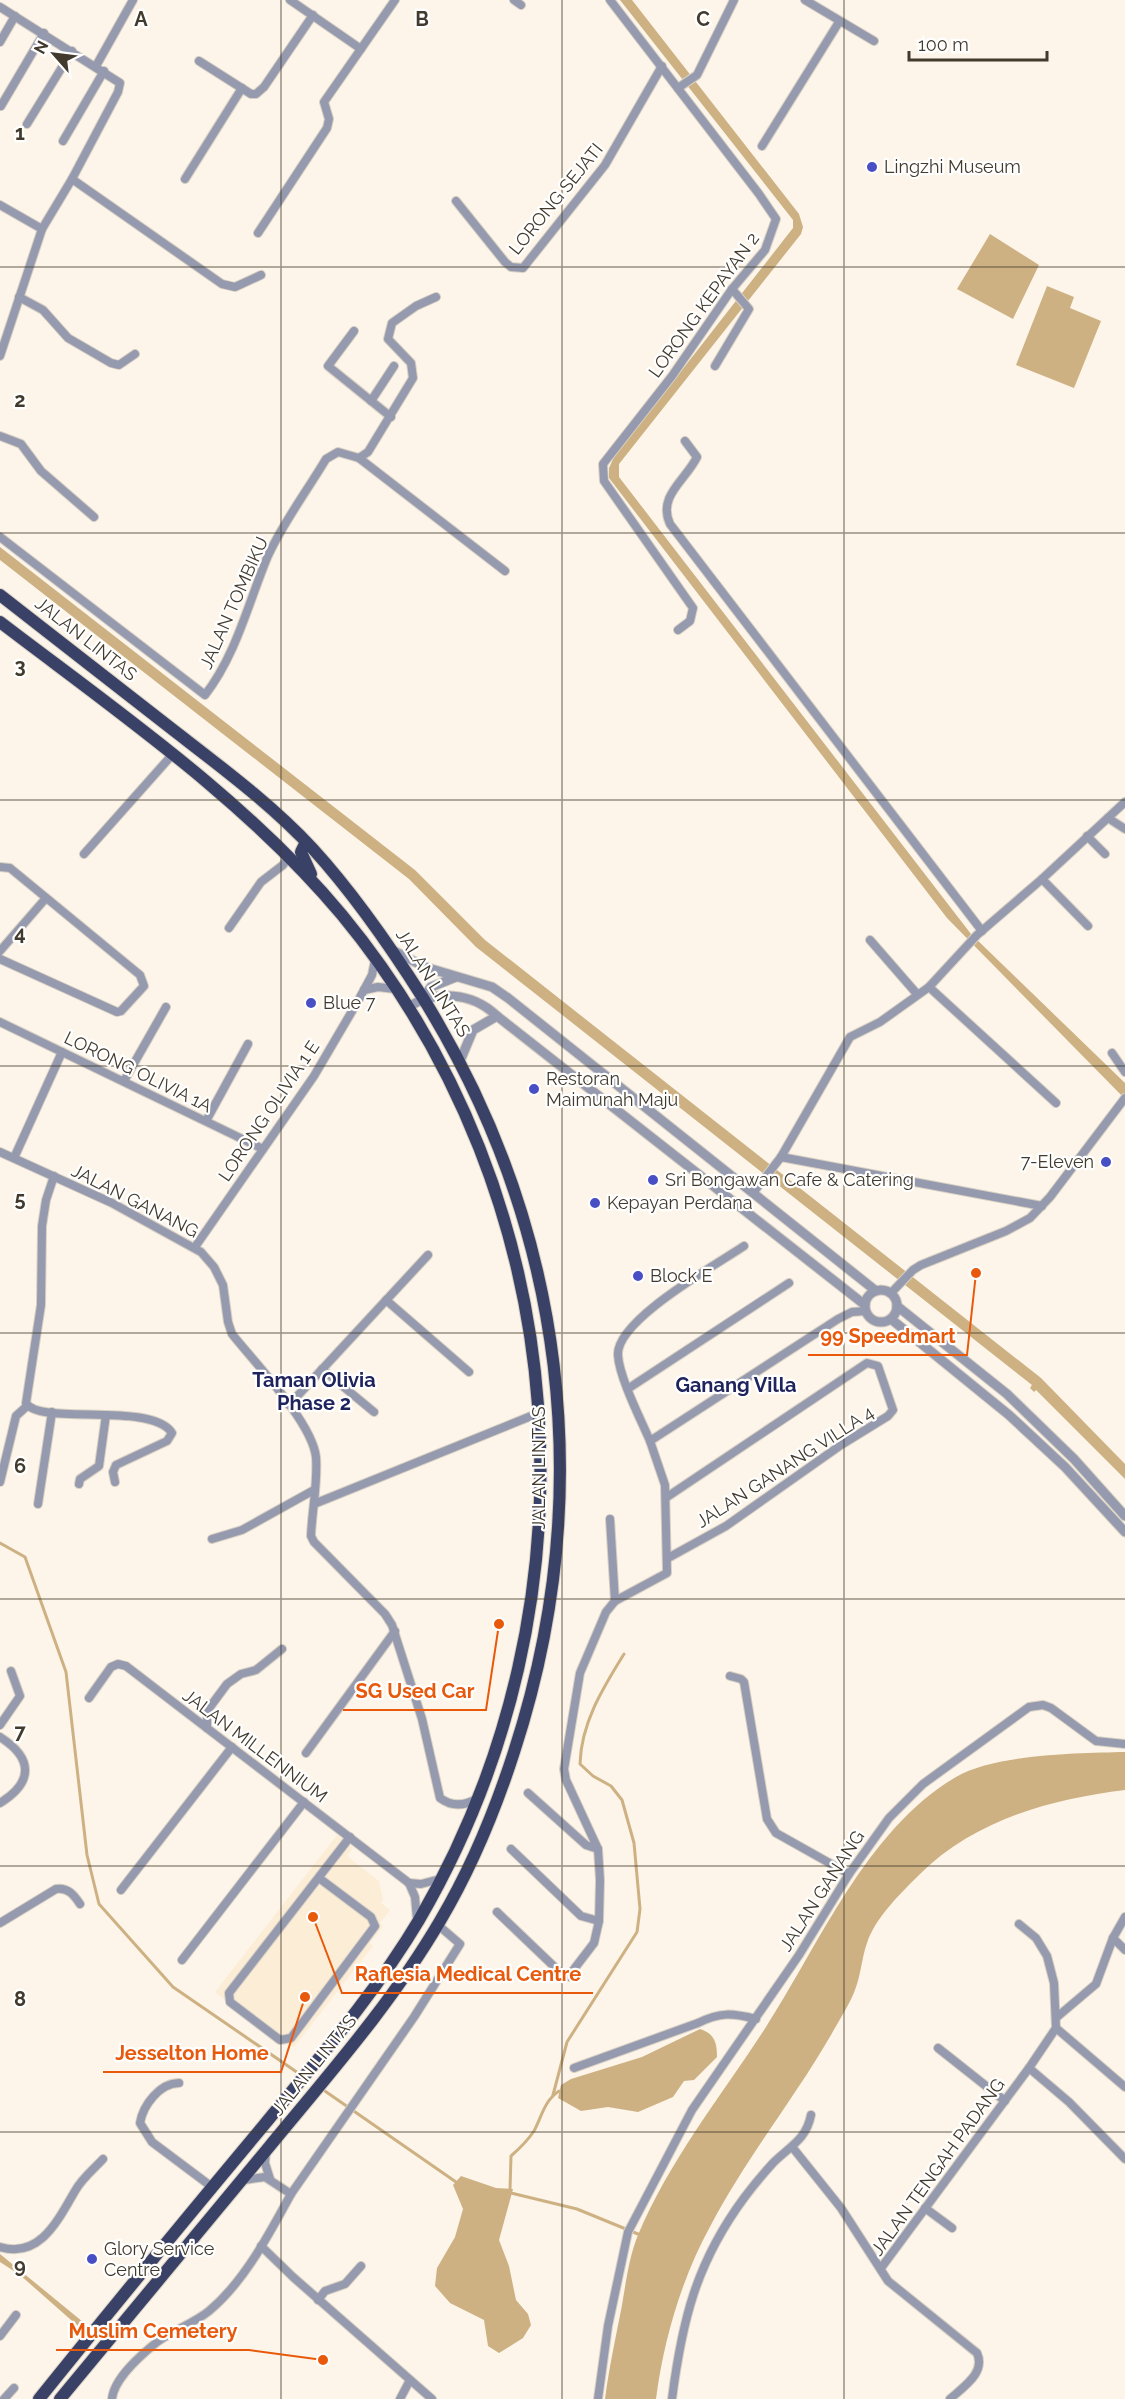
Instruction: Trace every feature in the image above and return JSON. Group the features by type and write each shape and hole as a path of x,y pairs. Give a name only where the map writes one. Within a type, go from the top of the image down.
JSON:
{"highway":[{"name":"JALAN LINTAS","path":"0,595 255,794 306,842 394,951 460,1061 502,1152 527,1226 548,1324 559,1412 561,1454 552,1593 528,1709 483,1838 438,1925 390,1997 334,2069 60,2399"},
{"name":"JALAN LINTAS","path":"0,622 172,755 289,856 376,957 397,989 445,1071 488,1169 522,1288 541,1412 542,1457 541,1523 534,1590 524,1646 510,1704 479,1797 441,1879 417,1922 346,2027 39,2399"},
{"path":"306,842 301,852 304,862 328,900"},
{"path":"542,1457 552,1460 561,1454"},
{"path":"28,2399 38,2388 50,2385"}],"street":[{"path":"96,66 133,0"},
{"path":"290,0 300,3 361,49"},
{"path":"258,233 327,128 329,119 324,102 395,0"},
{"name":"LORONG KEPAYAN 2","path":"610,0 680,87 776,219 765,250 672,376 606,458 602,470 604,481 693,608 690,621 678,630"},
{"path":"680,87 697,75 734,0"},
{"path":"806,0 839,22 874,41"},
{"path":"0,7 120,82 118,92 72,179 42,229 0,356"},
{"path":"200,61 251,94 259,92 313,15"},
{"path":"0,42 15,16"},
{"path":"762,147 839,22"},
{"path":"1,106 44,33"},
{"path":"27,124 72,51"},
{"name":"LORONG SEJATI","path":"456,201 505,262 511,267 523,268 605,165 662,66"},
{"path":"63,141 104,71"},
{"path":"185,180 242,88"},
{"path":"72,179 222,284 235,287 261,275"},
{"path":"0,205 42,229"},
{"path":"715,366 748,313 747,304 735,292"},
{"path":"19,297 43,310 63,334 111,363 119,365 135,354"},
{"path":"436,297 416,306 392,323 388,339 411,363 414,374 368,453 359,458 505,571"},
{"path":"354,331 328,366 391,417"},
{"path":"371,401 394,366"},
{"path":"0,436 21,444 41,471 94,517"},
{"path":"685,441 697,457 667,502 667,516 670,524 980,933"},
{"name":"JALAN TOMBIKU","path":"0,537 206,695 217,680 233,646 271,551 326,459 338,452 359,458"},
{"path":"84,854 172,755"},
{"path":"753,1193 781,1157 850,1037 880,1022 928,987 967,945 1125,802"},
{"path":"1108,818 1125,829"},
{"path":"1087,836 1106,854"},
{"path":"229,928 261,882 283,865 289,856"},
{"path":"0,867 10,868 140,975 144,982 141,991 121,1011 117,1012 0,959"},
{"path":"1042,879 1088,926"},
{"path":"0,951 46,898"},
{"path":"870,940 918,994"},
{"path":"394,951 425,967 492,987 515,1002 876,1291"},
{"name":"LORONG OLIVIA 1 E","path":"195,1247 306,1088 364,990 376,957"},
{"path":"423,998 431,987 458,977"},
{"path":"364,990 378,987 397,989"},
{"path":"928,987 1056,1103"},
{"path":"408,1007 423,998 442,995 468,998 497,1016 865,1308 876,1322 891,1319"},
{"path":"124,1081 166,1007"},
{"path":"460,1061 473,1030 497,1016"},
{"name":"LORONG OLIVIA 1A","path":"0,1022 264,1149"},
{"path":"206,1121 248,1044"},
{"path":"14,1158 63,1052"},
{"path":"1112,1053 1125,1072"},
{"path":"865,1308 868,1297 876,1291 895,1290 913,1270 1006,1231 1030,1218 1042,1206 1123,1100"},
{"name":"JALAN GANANG","path":"0,1152 54,1176 195,1247 220,1276 232,1334 289,1405 313,1443 316,1468 311,1536 314,1542 386,1614 395,1630 422,1719 438,1794 444,1801 454,1805 463,1817 466,1828"},
{"path":"781,1157 1042,1206"},
{"path":"27,1406 26,1400 41,1305 42,1226 46,1200 54,1176"},
{"path":"497,1912 565,1977 568,1977 594,1943 599,1921 598,1849 566,1780 564,1769 580,1673 606,1612 615,1601 664,1577 667,1573 668,1558 667,1497 663,1474 619,1360 619,1345 629,1330 648,1311 744,1246"},
{"path":"289,1405 428,1255"},
{"path":"629,1388 789,1283"},
{"path":"891,1319 897,1306 895,1290"},
{"path":"386,1300 469,1372"},
{"path":"897,1306 1007,1394 1074,1458 1125,1516"},
{"path":"650,1442 838,1319 865,1308"},
{"path":"891,1319 1009,1415 1065,1467 1125,1532"},
{"name":"JALAN GANANG VILLA 4","path":"667,1497 867,1362 878,1366 893,1410 888,1416 841,1445 726,1527 668,1558"},
{"path":"322,1369 374,1412"},
{"path":"27,1406 52,1412 149,1419 164,1425 172,1433 167,1441 116,1465 113,1472 115,1482"},
{"path":"0,1482 16,1416 27,1406"},
{"path":"38,1504 52,1412"},
{"path":"314,1504 541,1412"},
{"path":"79,1484 80,1479 99,1466 106,1415"},
{"path":"212,1539 242,1530 314,1490"},
{"path":"610,1519 615,1601"},
{"path":"306,1753 395,1630"},
{"path":"207,1728 207,1711 227,1684 241,1674 256,1670 282,1649"},
{"name":"JALAN MILLENNIUM","path":"89,1698 111,1667 122,1664 409,1883"},
{"path":"0,1725 20,1696 11,1671"},
{"path":"729,1676 744,1682 767,1819 776,1833 849,1874"},
{"name":"JALAN GANANG","path":"598,2399 608,2326 629,2229 649,2196 692,2110 756,2019 849,1874 889,1818 911,1795 1029,1707 1052,1708 1096,1741 1125,1744"},
{"path":"0,1737 21,1754 26,1770 18,1789 0,1803"},
{"path":"120,1890 232,1746"},
{"path":"528,1793 586,1845 598,1849"},
{"path":"454,1805 471,1802 479,1797"},
{"path":"182,1960 304,1802"},
{"path":"319,1878 371,1917 375,1922 374,1930 291,2038 280,2040 230,2002 229,1993 350,1837"},
{"path":"511,1849 581,1916 599,1921"},
{"path":"417,1922 417,1905 409,1883 421,1884 441,1879"},
{"path":"0,1923 56,1890 65,1889 73,1894 80,1904"},
{"path":"1057,2017 1096,1984 1113,1938 1125,1917"},
{"path":"1019,1924 1036,1938 1047,1956 1054,1983 1057,2017 1056,2028 1029,2068"},
{"path":"112,2399 119,2381 158,2342 210,2310 261,2246 291,2194 361,2094 460,1944 438,1925"},
{"path":"1113,1938 1125,1950"},
{"path":"574,2068 717,2014 728,2012 756,2019"},
{"path":"1056,2028 1125,2087"},
{"path":"938,2048 1005,2101"},
{"name":"JALAN TENGAH PADANG","path":"950,2399 977,2371 980,2364 977,2353 901,2294 880,2268 1029,2068 1069,2102 1125,2159"},
{"path":"179,2083 171,2083 156,2094 141,2114 140,2123 152,2142 212,2187"},
{"path":"672,2399 686,2315 705,2262 743,2199 773,2163 787,2150 793,2148 806,2132 811,2115"},
{"path":"793,2148 841,2208 880,2268"},
{"path":"266,2150 265,2163 270,2179"},
{"path":"0,2247 14,2250 26,2249 45,2236 62,2217 83,2180 103,2158"},
{"path":"242,2180 259,2176 270,2179 291,2194"},
{"path":"925,2208 952,2228"},
{"path":"261,2246 318,2300 432,2399"},
{"path":"318,2300 326,2291 345,2284 361,2266"},
{"path":"0,2336 16,2315"},
{"path":"400,2399 410,2380"},
{"path":"4,2399 15,2388"}],"shaded area":[{"path":"620,0 632,0 799,214 803,227 801,234 619,464 619,477 971,934 1125,1083 1125,1099 947,918 609,478 609,468 614,457 793,228 793,220"},
{"path":"990,234 1039,265 1013,319 957,289"},
{"path":"1047,286 1074,297 1070,308 1101,321 1074,388 1016,365"},
{"path":"0,547 415,870 485,940 1041,1378 1125,1464 1125,1479 1036,1390 1034,1392 1030,1388 1032,1385 476,947 409,879 0,560"},
{"path":"1125,1752 1125,1790 1042,1806 989,1826 941,1856 889,1906 876,1924 865,1948 856,1987 845,2011 817,2059 740,2175 701,2244 683,2286 669,2331 656,2399 605,2399 630,2261 638,2235 651,2207 697,2128 766,2027 826,1925 871,1857 896,1826 924,1799 956,1777 973,1769 1038,1756"},
{"path":"337,1835 353,1848 347,1856 379,1881 383,1900 381,1903 390,1910 380,1923 383,1926 370,1943 373,1946 294,2047 277,2040 215,1992"},
{"path":"700,2029 712,2036 717,2057 694,2080 684,2081 673,2097 638,2112 608,2107 581,2111 558,2098 561,2085 571,2079 642,2057"},
{"path":"461,2176 496,2188 513,2189 499,2240 509,2266 516,2300 528,2314 531,2325 523,2338 499,2353 488,2346 484,2320 450,2303 435,2286 437,2268 455,2237 463,2209 453,2185"},
{"path":"0,2254 83,2322 79,2327 20,2275 0,2262"}],"waterway":[{"path":"0,1543 25,1557 66,1672 87,1855 99,1904 173,1987 301,2075"},
{"path":"553,2095 567,2042 637,1932 640,1909 634,1843 622,1800 611,1786 593,1776 580,1764 584,1734 594,1706 624,1654"},
{"path":"322,2089 456,2182"},
{"path":"510,2189 511,2156 532,2134 547,2104 559,2091"},
{"path":"511,2193 577,2209 638,2234"}],"place":[{"name":"Lingzhi Museum","path":"872,167"},
{"name":"Blue 7","path":"311,1003"},
{"name":"Restoran Maimunah Maju","path":"534,1089"},
{"name":"7-Eleven","path":"1106,1162"},
{"name":"Sri Bongawan Cafe & Catering","path":"653,1180"},
{"name":"Kepayan Perdana","path":"595,1203"},
{"name":"99 Speedmart","path":"976,1273"},
{"name":"Block E","path":"638,1276"},
{"name":"SG Used Car","path":"499,1624"},
{"name":"Raflesia Medical Centre","path":"313,1917"},
{"name":"Jesselton Home","path":"305,1997"},
{"name":"Glory Service Centre","path":"92,2259"},
{"name":"Muslim Cemetery","path":"323,2360"}],"district":[{"name":"Ganang Villa","path":"736,1385"},
{"name":"Taman Olivia Phase 2","path":"314,1392"}]}
